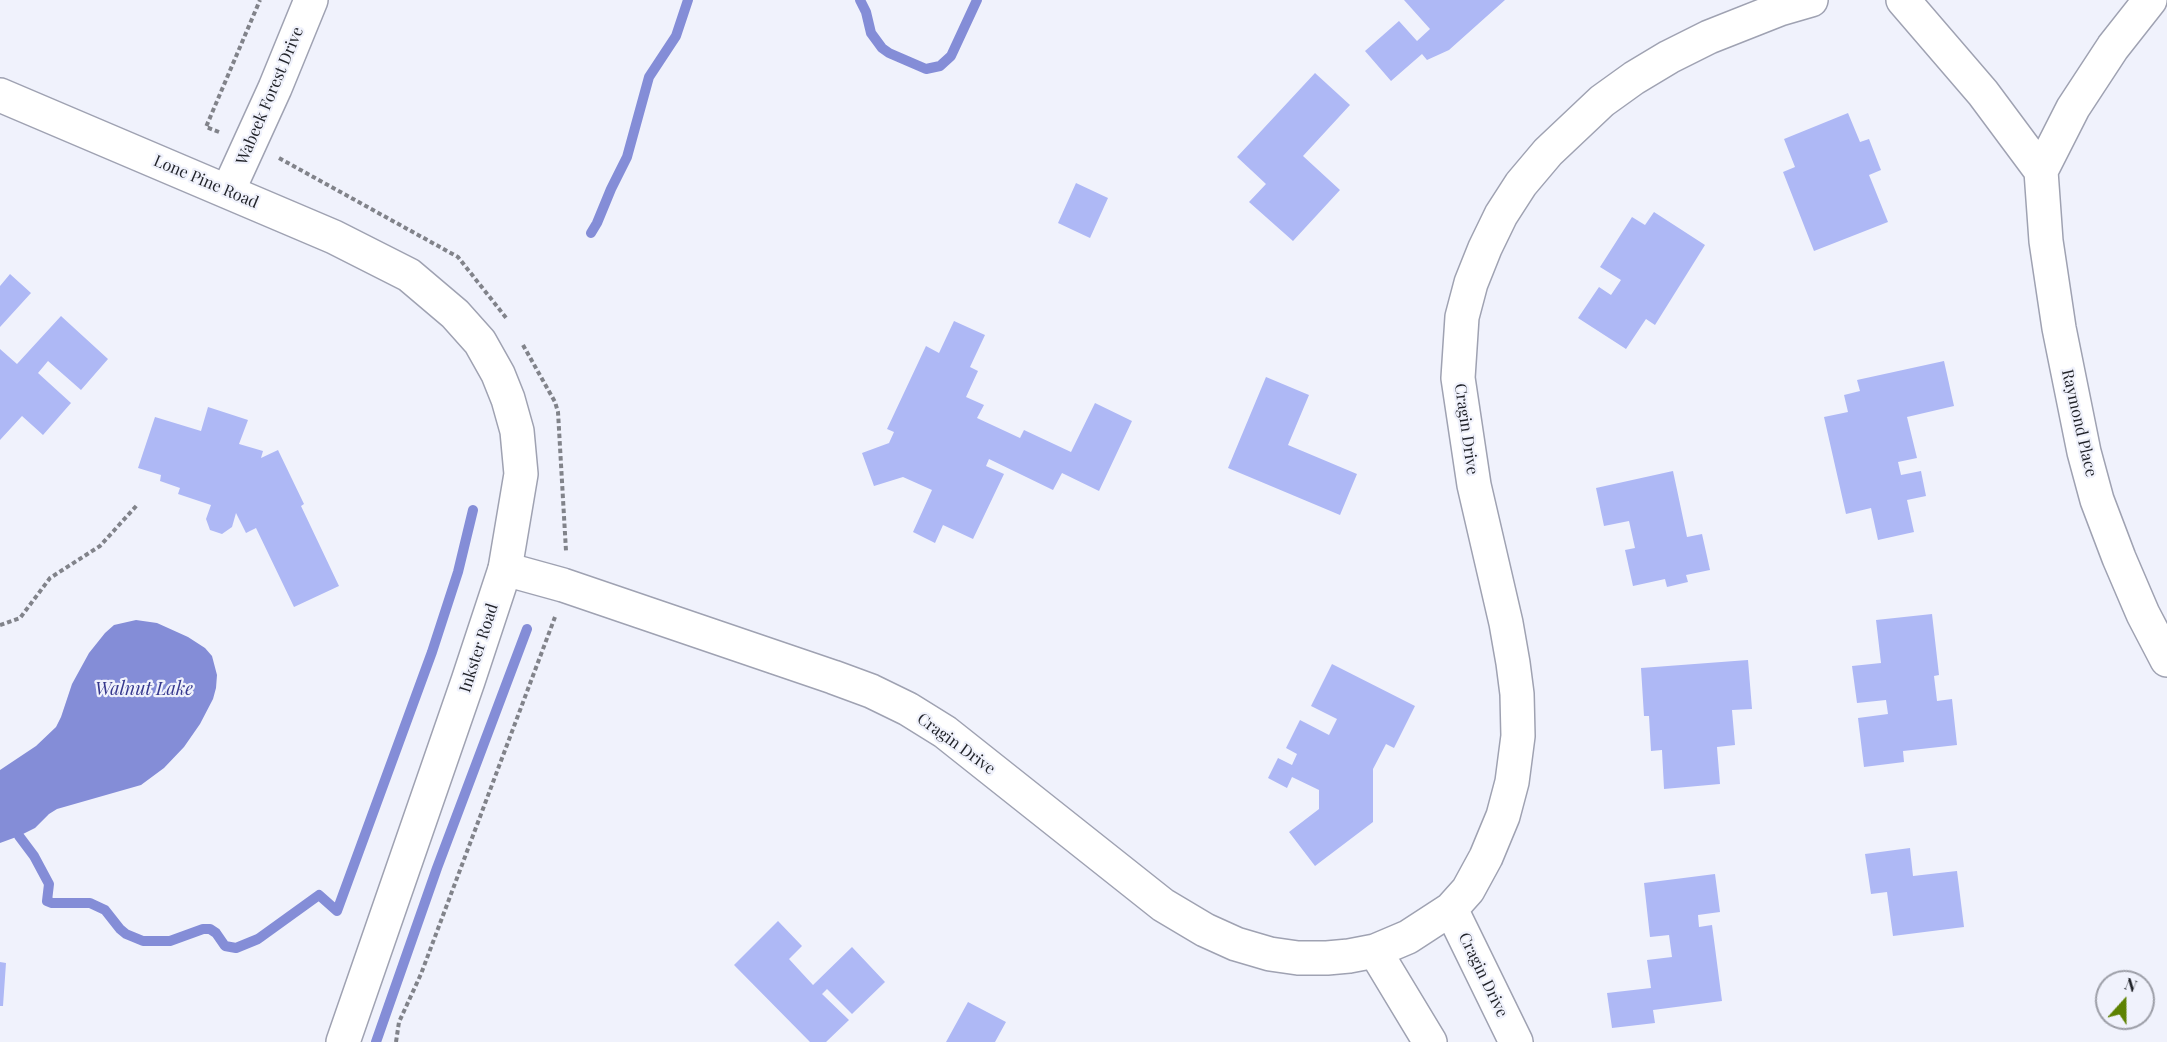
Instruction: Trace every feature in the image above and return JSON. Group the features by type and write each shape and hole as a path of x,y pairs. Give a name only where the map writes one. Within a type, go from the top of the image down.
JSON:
{"street":[{"name":"Wabeek Forest Drive","path":"228,192 311,0"},
{"name":"Cragin Drive","path":"505,568 563,585 833,677 908,709 945,732 1163,905 1205,930 1236,944 1270,954 1298,958 1349,956 1375,951 1408,938 1451,909 1468,890 1486,857 1503,816 1512,782 1518,736 1517,694 1513,663 1474,485 1458,378 1462,317 1471,282 1485,248 1501,215 1521,184 1548,152 1602,101 1669,57 1709,37 1780,9 1811,0"},
{"path":"1903,0 1983,93 2041,171 2073,108 2113,46 2150,0"},
{"name":"Lone Pine Road","path":"0,95 334,237 409,275"},
{"name":"Raymond Place","path":"2041,171 2046,241 2059,328 2084,452 2097,500 2119,558 2143,614 2167,660"},
{"name":"Inkster Road","path":"343,1042 505,568 521,474 517,431 508,399 498,374 480,342 448,307 409,275"},
{"name":"Cragin Drive","path":"1451,909 1516,1042"},
{"path":"1375,951 1430,1042"}],"path":[{"path":"260,0 206,127 290,162 458,258 509,323"},
{"path":"396,1042 399,1022 421,974 558,608 567,562 558,412 555,402 518,336"},
{"path":"0,625 20,618 50,578 100,546 138,504"}],"water":[{"name":"Walnut Lake","path":"136,620 157,623 188,637 205,648 212,656 217,675 216,688 200,724 184,747 164,768 141,785 57,809 35,828 0,843 0,770 36,746 56,727 72,684 89,653 105,633 114,625"}],"building":[{"path":"1404,0 1505,0 1449,50 1427,60 1422,54 1391,81 1365,51 1399,21 1417,41 1430,29"},
{"path":"1315,73 1350,105 1303,156 1340,190 1293,241 1249,202 1266,184 1237,157"},
{"path":"1848,113 1860,142 1869,139 1881,170 1869,175 1888,222 1814,251 1783,172 1795,167 1784,139"},
{"path":"1076,183 1108,198 1090,238 1058,223"},
{"path":"1654,212 1705,245 1655,325 1646,319 1626,349 1578,318 1599,287 1611,295 1621,280 1600,267 1632,217 1645,225"},
{"path":"10,274 31,293 0,327 0,286"},
{"path":"61,316 108,359 81,390 48,361 38,373 71,403 43,435 22,416 0,440 0,349 17,364"},
{"path":"954,321 985,335 970,367 978,371 966,397 984,405 977,418 1020,438 1024,430 1071,452 1095,403 1132,421 1099,491 1062,473 1053,490 989,459 986,466 1004,474 973,539 943,525 935,543 913,532 932,490 903,477 874,486 862,453 889,443 894,432 887,429 926,346 939,353"},
{"path":"1944,361 1954,406 1907,417 1917,458 1898,462 1901,475 1921,471 1926,496 1907,500 1914,532 1878,540 1871,508 1846,514 1824,417 1848,412 1844,395 1860,391 1857,380"},
{"path":"1266,377 1309,395 1288,445 1357,474 1340,515 1228,468"},
{"path":"208,407 248,420 239,444 263,451 261,458 278,450 304,504 301,506 339,586 294,607 256,528 246,533 236,513 232,527 222,534 210,530 206,519 211,505 178,494 180,488 160,481 161,475 138,468 155,417 201,431"},
{"path":"1673,471 1687,537 1702,534 1710,570 1686,575 1688,582 1667,587 1665,579 1633,586 1625,550 1635,548 1629,521 1604,526 1596,488"},
{"path":"1932,614 1939,675 1934,676 1937,701 1952,699 1957,745 1903,751 1904,762 1864,767 1858,718 1888,714 1886,700 1857,703 1852,666 1881,663 1876,620"},
{"path":"1748,660 1752,709 1732,710 1735,745 1717,747 1720,784 1664,789 1662,750 1651,751 1649,716 1644,716 1641,668"},
{"path":"1332,664 1415,706 1394,748 1386,744 1373,769 1373,822 1315,866 1289,832 1319,809 1319,790 1292,777 1287,788 1268,778 1278,758 1292,765 1297,754 1286,748 1300,720 1329,735 1337,719 1311,706"},
{"path":"1910,848 1913,876 1957,871 1964,927 1893,936 1887,892 1871,894 1865,854"},
{"path":"1715,874 1720,912 1698,915 1699,927 1712,925 1722,1001 1653,1010 1655,1023 1612,1028 1607,993 1651,988 1647,960 1672,957 1669,935 1650,937 1644,883"},
{"path":"778,921 802,946 789,959 813,985 852,947 885,982 852,1014 827,989 822,994 849,1020 826,1042 810,1042 734,965"},
{"path":"0,962 6,963 3,1006 0,1006"},
{"path":"968,1002 1006,1022 995,1042 946,1042"}],"waterway":[{"path":"591,233 627,157 649,77 676,36 688,0"},
{"path":"860,0 866,12 871,33 882,48 926,69 940,66 951,56 977,0"},
{"path":"19,836 34,856 49,884 47,901 90,903 105,910 126,934 143,941 170,941 203,929 210,929 216,933 225,946 236,948 258,939 319,895 337,911 432,652 458,572 473,510"},
{"path":"376,1042 437,868 527,629"}]}
